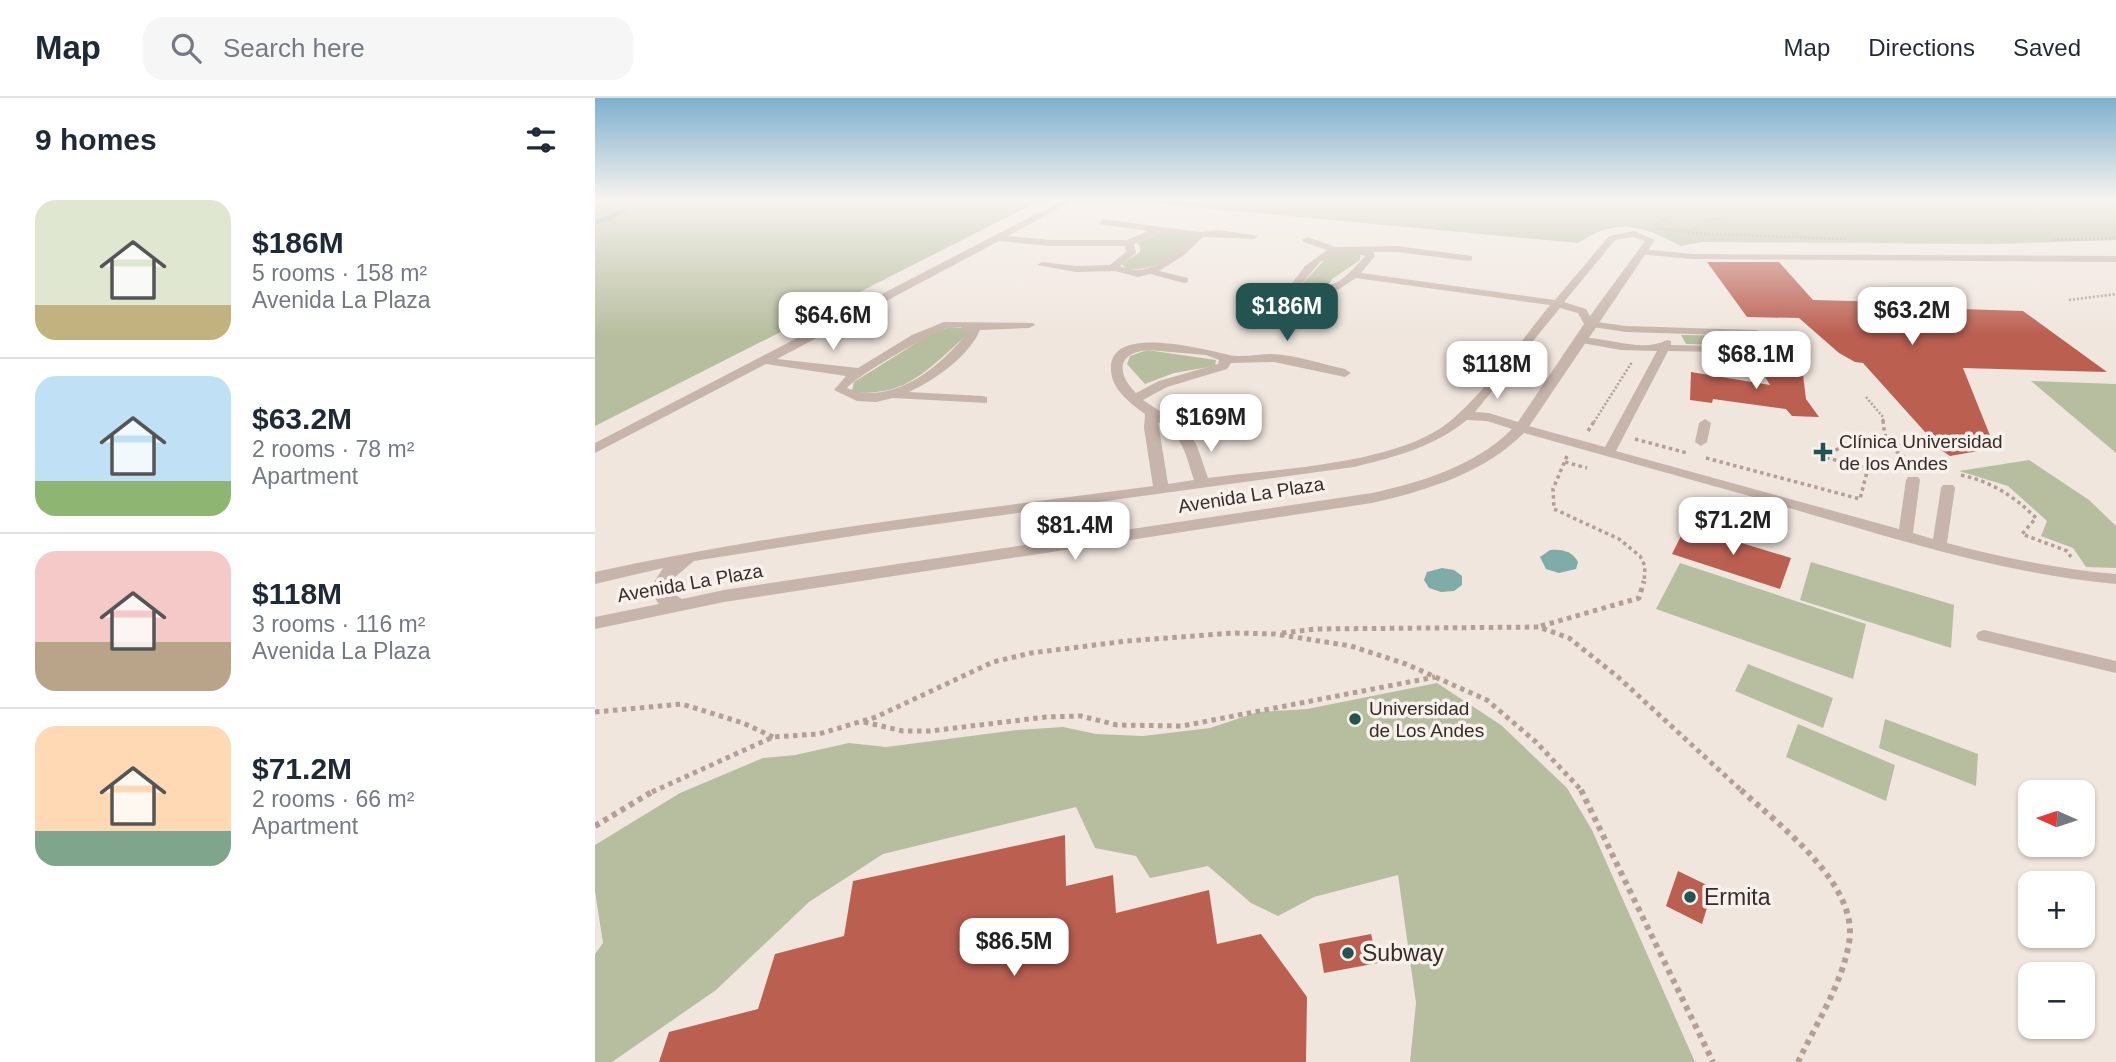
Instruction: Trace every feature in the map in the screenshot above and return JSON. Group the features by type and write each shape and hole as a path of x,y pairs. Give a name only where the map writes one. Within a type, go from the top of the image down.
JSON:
{"street":[{"path":"595,449 984,245"},
{"path":"1116,268 1115,264 1131,253 1129,245"},
{"path":"1042,265 1076,270 1116,268 1132,273 1151,271 1160,268 1191,245"},
{"path":"1321,245 1333,249"},
{"name":"Avenida La Plaza","path":"595,578 694,556 872,528 1377,458 1432,439 1464,416 1606,245"},
{"name":"Avenida La Plaza","path":"595,622 678,604 1372,498 1455,473 1494,452 1521,428 1580,340 1634,249 1641,245"},
{"path":"1602,248 1634,249"},
{"path":"1296,289 1296,282 1326,251 1333,249 1397,249 1469,258"},
{"path":"1247,288 1328,292 1354,275 1370,256 1363,250"},
{"path":"1151,271 1160,276 1184,280"},
{"path":"1354,275 1448,287 1502,303 1582,311 1590,324"},
{"path":"1321,293 1332,301 1332,312"},
{"path":"982,400 893,394 855,397 840,390 844,383 859,372 936,327 1029,325"},
{"path":"893,394 926,380 972,335 975,331 972,327"},
{"path":"1202,482 1186,439 1179,429 1152,414 1137,398 1125,391 1119,380 1119,356 1131,348 1168,347 1213,353 1226,359 1275,358 1345,373"},
{"path":"1137,398 1163,384 1223,366 1226,359"},
{"path":"764,360 859,372"},
{"path":"748,369 844,383"},
{"path":"1152,414 1151,428 1161,488"},
{"path":"1464,416 1489,417 1521,428"},
{"path":"678,604 663,601 658,595 658,586 664,575 694,556"}],"lane":[{"path":"1634,249 1675,257 1731,254 1982,260 2116,259"},
{"path":"1580,340 1614,346 1765,351 1775,348 1760,333 1621,329 1590,324"},
{"path":"1609,451 1664,348 1667,339 1663,331"},
{"path":"1701,442 1705,423"},
{"path":"1521,428 1575,435 1609,451 2018,566 2116,579"},
{"path":"1905,535 1913,480"},
{"path":"1939,545 1950,481"},
{"path":"1749,516 1761,495"},
{"path":"1983,636 2116,667"}],"path":[{"path":"2069,300 2116,294"},
{"path":"1589,431 1637,354"},
{"path":"1866,397 1883,418 1884,438 1888,446 1918,465"},
{"path":"595,826 659,788 773,737 819,733 876,718 993,662 1031,653 1200,635 1275,634 1316,629 1539,627 1639,598 1646,568 1638,553 1618,539 1554,509 1551,501 1551,492 1575,435 1589,431 1618,434 1860,499 1868,468 1823,457 1847,444 1930,447"},
{"path":"1565,462 1587,468"},
{"path":"1950,481 1974,478 2013,495 2036,518 2033,525 2023,530 2022,534 2067,551 2087,577"},
{"path":"1539,627 1569,638 1618,677 1808,852 1836,887 1848,914 1850,941 1841,972 1798,1062"},
{"path":"1275,634 1351,646 1406,664 1487,700 1536,742 1582,791 1713,1062"},
{"path":"863,721 903,731 930,731 1046,717 1081,716 1136,727 1182,726 1435,677"},
{"path":"595,712 682,704 743,723 773,737"}],"green space":[{"path":"595,245 952,245 595,426"},
{"path":"1191,245 1155,266 1126,269 1122,264 1140,252 1140,246"},
{"path":"1350,249 1361,252 1360,260 1332,279 1324,291 1309,290 1303,283 1333,251"},
{"path":"949,327 968,328 968,334 916,378 887,390 852,391 854,382 932,333"},
{"path":"1681,335 1747,336 1754,346 1686,344"},
{"path":"1147,350 1216,360 1215,366 1174,373 1145,384 1127,364 1130,356"},
{"path":"2031,381 2116,384 2116,453"},
{"path":"2029,460 2089,500 2116,526 2116,568 2086,567 2073,548 2041,536 2047,521 2008,486 1959,471"},
{"path":"1811,562 1954,605 1951,648 1800,600"},
{"path":"1680,563 1866,624 1853,679 1656,609"},
{"path":"1748,664 1833,698 1823,728 1735,691"},
{"path":"1437,683 1501,725 1567,788 1592,830 1695,1062 1410,1062 1416,1003 1398,875 1314,897 1278,916 1251,903 1208,866 1150,878 1136,856 1095,848 1076,807 883,854 809,902 716,990 612,1062 595,1062 595,954 603,943 595,891 595,845 680,793 763,758 795,755 849,743 886,747 1017,730 1063,727 1096,734 1143,736 1210,728 1258,712 1307,709"},
{"path":"1885,719 1978,754 1976,786 1879,748"},
{"path":"1798,724 1895,765 1886,801 1786,757"}],"water":[{"path":"1550,550 1563,550 1573,555 1578,562 1576,569 1559,573 1546,569 1540,557"},
{"path":"1442,568 1454,570 1462,576 1462,585 1454,591 1441,592 1429,588 1424,580 1427,572"}],"building":[{"path":"1707,262 1779,262 1813,300 1892,302 1898,307 2023,311 2107,372 1963,368 1995,448 1950,456 1932,444 1934,442 1863,363 1855,362 1839,353 1799,318 1747,317"},
{"path":"1758,365 1782,365 1788,374 1803,375 1806,399 1819,417 1792,416 1786,409 1713,399 1712,403 1690,400 1691,372 1770,385"},
{"path":"1686,526 1791,558 1780,589 1672,554"},
{"path":"1065,835 1066,886 1113,875 1116,913 1209,890 1217,944 1261,934 1307,997 1306,1062 659,1062 669,1032 758,1009 775,954 844,936 853,881"},
{"name":"Ermita","path":"1678,871 1713,888 1702,924 1666,906"},
{"name":"Subway","path":"1371,934 1378,963 1324,973 1319,944"}],"place":[{"name":"Clínica Universidad de los Andes","path":"1823,452"},
{"name":"Universidad de Los Andes","path":"1355,719"},
{"name":"Ermita","path":"1690,897"},
{"name":"Subway","path":"1348,953"}]}
